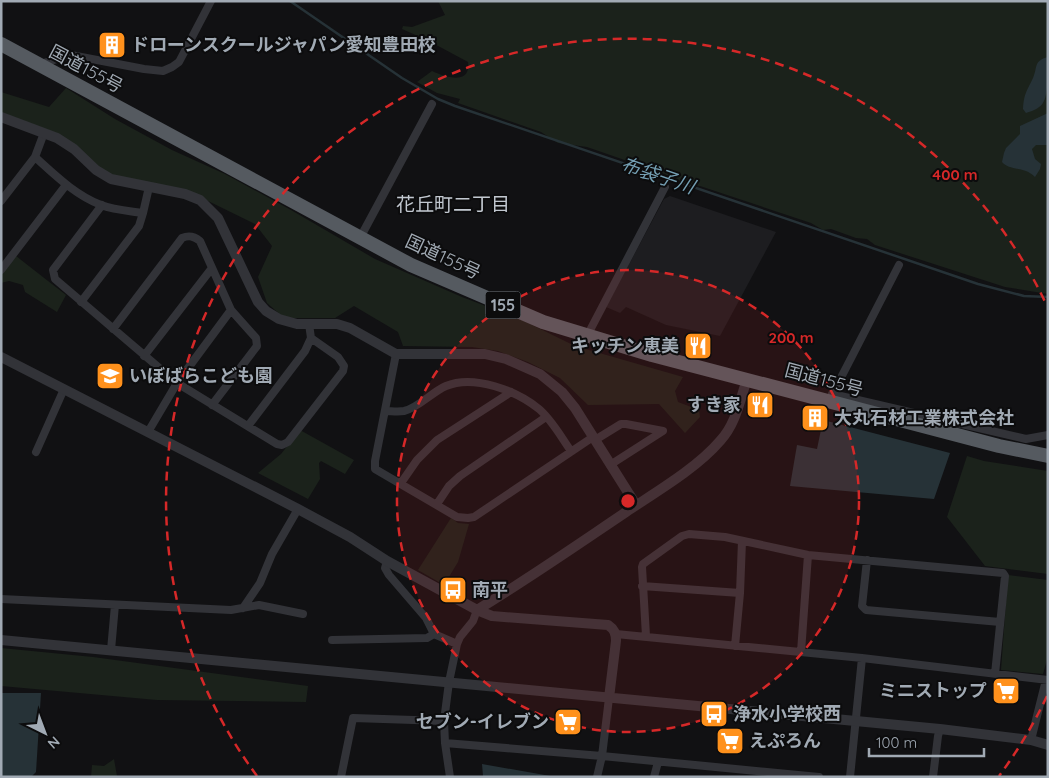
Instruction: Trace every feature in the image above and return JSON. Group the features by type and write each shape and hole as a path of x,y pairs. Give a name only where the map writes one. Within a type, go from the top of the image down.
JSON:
{"highway":[{"name":"国道155号","path":"1,44 412,265 543,322 652,355 831,398 999,446 1048,456"}],"street":[{"path":"38,64 71,55 163,71 179,62 211,1"},
{"path":"360,238 432,104"},
{"path":"1,117 64,142 96,170 111,179 185,194 200,200 218,218 251,290 266,311 280,320 297,324 337,324 350,328 396,354 474,353 506,359 540,374 562,392 575,408 636,505"},
{"path":"1,201 34,157 44,133"},
{"path":"34,157 66,185 82,196 102,205 143,213"},
{"path":"1,270 66,185"},
{"path":"586,336 665,187"},
{"path":"81,302 139,226 149,188"},
{"path":"102,205 53,270 55,279 177,384 277,444 282,445 288,442 343,371 344,366 338,357 311,338"},
{"path":"113,329 182,238 193,236 200,241 231,310 256,339 256,346 212,405"},
{"path":"899,264 831,398 1026,439 1048,435"},
{"path":"144,356 212,268"},
{"path":"148,432 177,384 231,310"},
{"path":"248,426 305,351 311,338 309,324"},
{"path":"396,354 375,469 458,517 474,517 571,451 621,424 664,431 610,465"},
{"path":"1,357 298,509 350,537 387,561 477,610 492,616 608,625 613,628 616,634 602,756 597,777"},
{"path":"450,777 444,721 449,682 457,644 473,620 477,610 697,463 721,441 737,413 747,379"},
{"path":"385,411 406,410 453,383 477,382 511,392 540,409 571,451"},
{"path":"36,452 64,389"},
{"path":"401,483 416,460 437,440 511,392"},
{"path":"437,504 460,476 546,417"},
{"path":"243,608 260,583 272,554 298,509"},
{"path":"646,636 642,586 643,564 682,536 690,534 719,536 808,555 1003,573 1005,576 995,674"},
{"path":"735,646 742,541"},
{"path":"801,652 808,555"},
{"path":"867,560 862,606 866,610 1000,622"},
{"path":"387,561 385,568 389,575 426,618 434,634 457,644"},
{"path":"642,586 740,593"},
{"path":"1,599 231,610 259,605 303,614"},
{"path":"111,650 115,605"},
{"path":"332,640 427,638 434,634"},
{"path":"616,634 862,658 1047,680 1031,740"},
{"path":"1,640 940,729 1031,740 1048,745"},
{"path":"850,777 862,658"},
{"path":"341,777 353,718 444,721"},
{"path":"933,777 940,729"},
{"path":"445,744 602,756 793,776 819,777"},
{"path":"654,777 658,762"}],"shaded area":[{"path":"438,1 1048,1 1048,294 1005,287 875,245 867,239 856,238 831,229 823,230 811,223 700,186 677,182 665,174 587,147 558,143 541,132 458,103 460,99 437,93 417,82 432,71 444,76 461,77 468,70 468,62 427,40 428,38 420,37 402,29 403,26 412,27 445,15"},
{"path":"1048,57 1047,88 1044,102 1036,109 1026,113 1023,109 1026,92 1038,63 1040,60"},
{"path":"66,88 115,119 172,150 225,174 375,259 462,297 520,319 575,346 683,377 675,391 678,402 699,410 700,417 685,433 659,404 588,405 560,378 528,362 498,351 472,347 403,346 398,332 354,306 335,318 284,318 267,303 258,277 272,246 255,224 204,199 122,178 100,170 68,140 1,113 1,92 49,107"},
{"path":"1048,113 1048,145 1036,145 1032,149 1035,159 1041,164 1035,177 1027,171 1005,165 1002,162 1004,153 1006,148 1020,134 1020,126"},
{"path":"670,196 776,232 720,336 666,325 626,307 620,313 606,307 664,199"},
{"path":"16,256 66,295 57,312 25,292 23,285 9,281 1,283 1,274"},
{"path":"823,420 950,453 934,499 790,486 797,445 817,449"},
{"path":"300,430 354,460 345,474 321,461 319,463 320,479 308,499 258,473 281,454"},
{"path":"967,456 984,461 1048,471 1048,574 985,566 947,517"},
{"path":"451,518 458,523 469,524 458,562 444,585 418,570"},
{"path":"1008,575 1048,580 1048,656 1043,674 1001,670"},
{"path":"1,648 93,657 308,686 306,702 157,700 1,686"},
{"path":"1,693 41,693 36,772 31,777 1,777"},
{"path":"114,759 117,776 121,777 91,777 92,765 104,766"},
{"path":"482,764 556,777 464,777 483,776"}],"waterway":[{"name":"布袋子川","path":"290,1 402,78 438,99 455,106 978,284 1024,296 1048,297"}],"place":[{"name":"ドローンスクールジャパン愛知豊田校","path":"112,45"},
{"name":"キッチン恵美","path":"698,346"},
{"name":"いぼばらこども園","path":"110,376"},
{"name":"すき家","path":"760,405"},
{"name":"大丸石材工業株式会社","path":"815,418"},
{"name":"南平","path":"453,590"},
{"name":"ミニストップ","path":"1006,691"},
{"name":"浄水小学校西","path":"714,714"},
{"name":"セブン-イレブン","path":"568,722"},
{"name":"えぷろん","path":"730,741"}],"district":[{"name":"花丘町二丁目","path":"453,204"}]}
